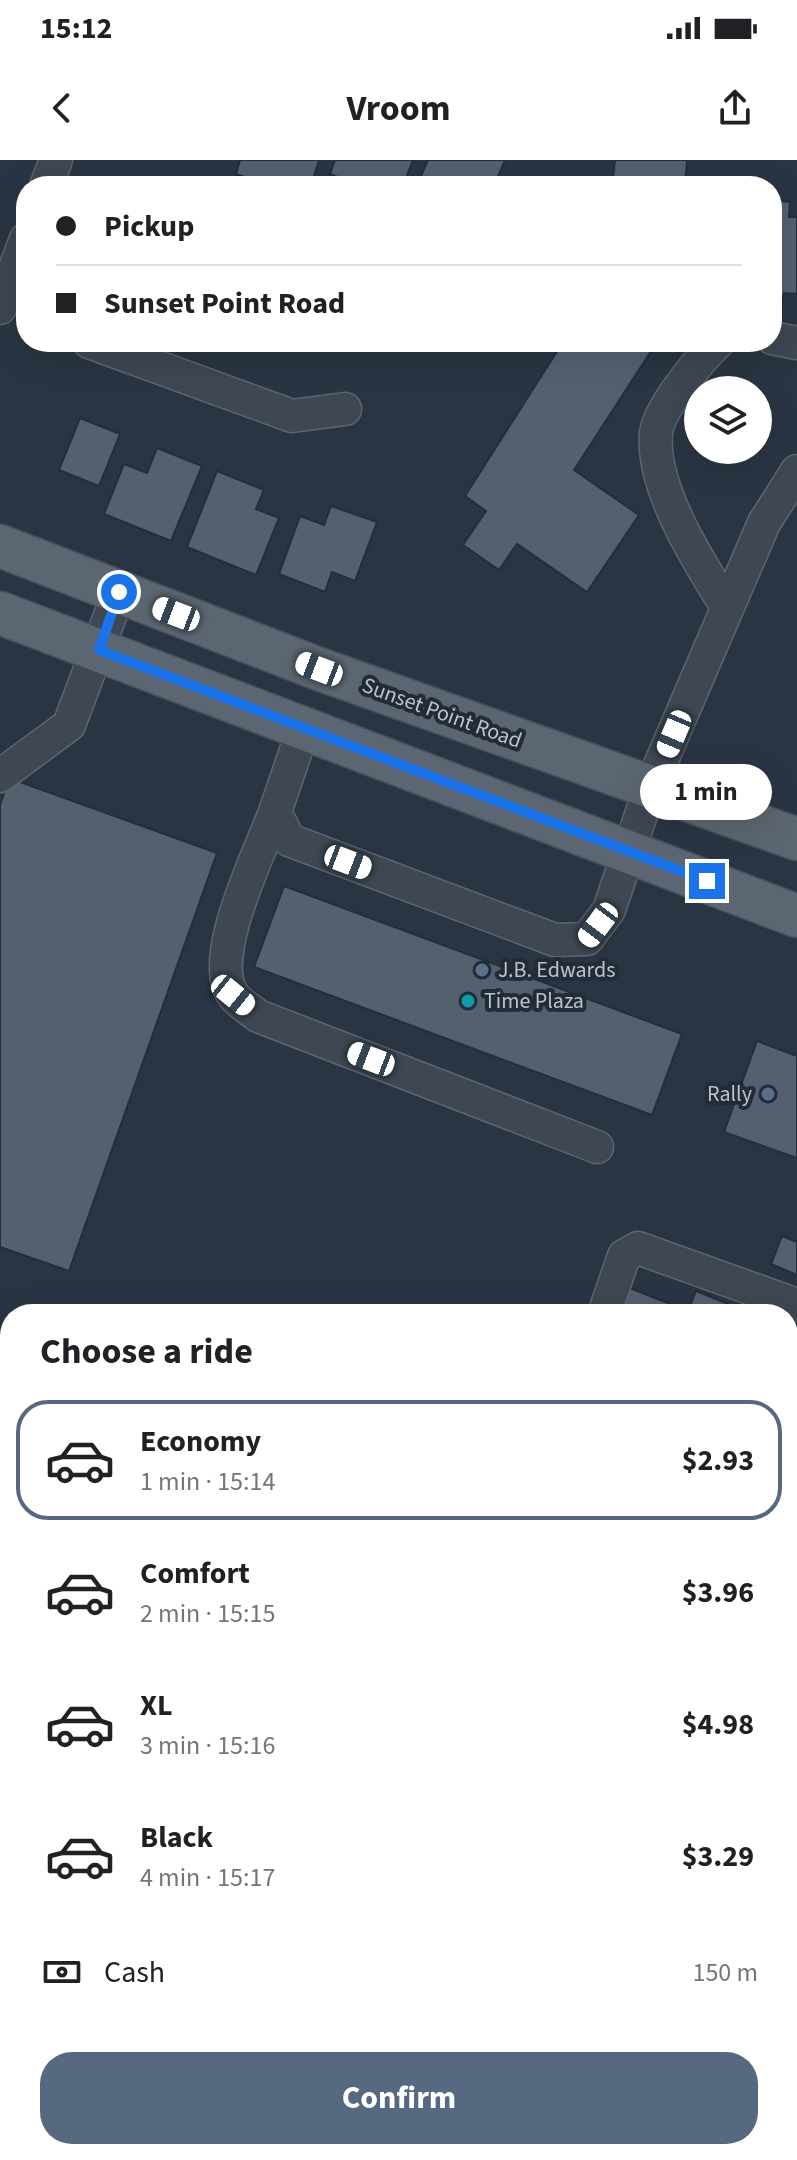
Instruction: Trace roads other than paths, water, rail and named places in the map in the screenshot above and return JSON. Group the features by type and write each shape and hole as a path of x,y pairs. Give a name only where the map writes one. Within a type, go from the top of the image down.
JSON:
{"main road":[{"name":"Sunset Point Road","path":"0,546 650,788 797,839"},
{"path":"0,613 794,914"}],"street":[{"path":"0,309 16,266"},
{"path":"116,352 292,416 345,409"},
{"path":"710,352 673,397 656,430 658,463 693,554 727,607"},
{"path":"275,812 289,840 555,940 587,939 609,910 650,788 764,523 797,471"},
{"path":"0,776 69,725 119,592"},
{"path":"304,727 227,941 226,976 233,995 258,1016 597,1147"},
{"path":"607,1304 624,1256 638,1248 794,1304"}],"place":[{"name":"J.B. Edwards","path":"482,970"},
{"name":"Time Plaza","path":"468,1001"},
{"name":"Rally","path":"768,1094"}]}
